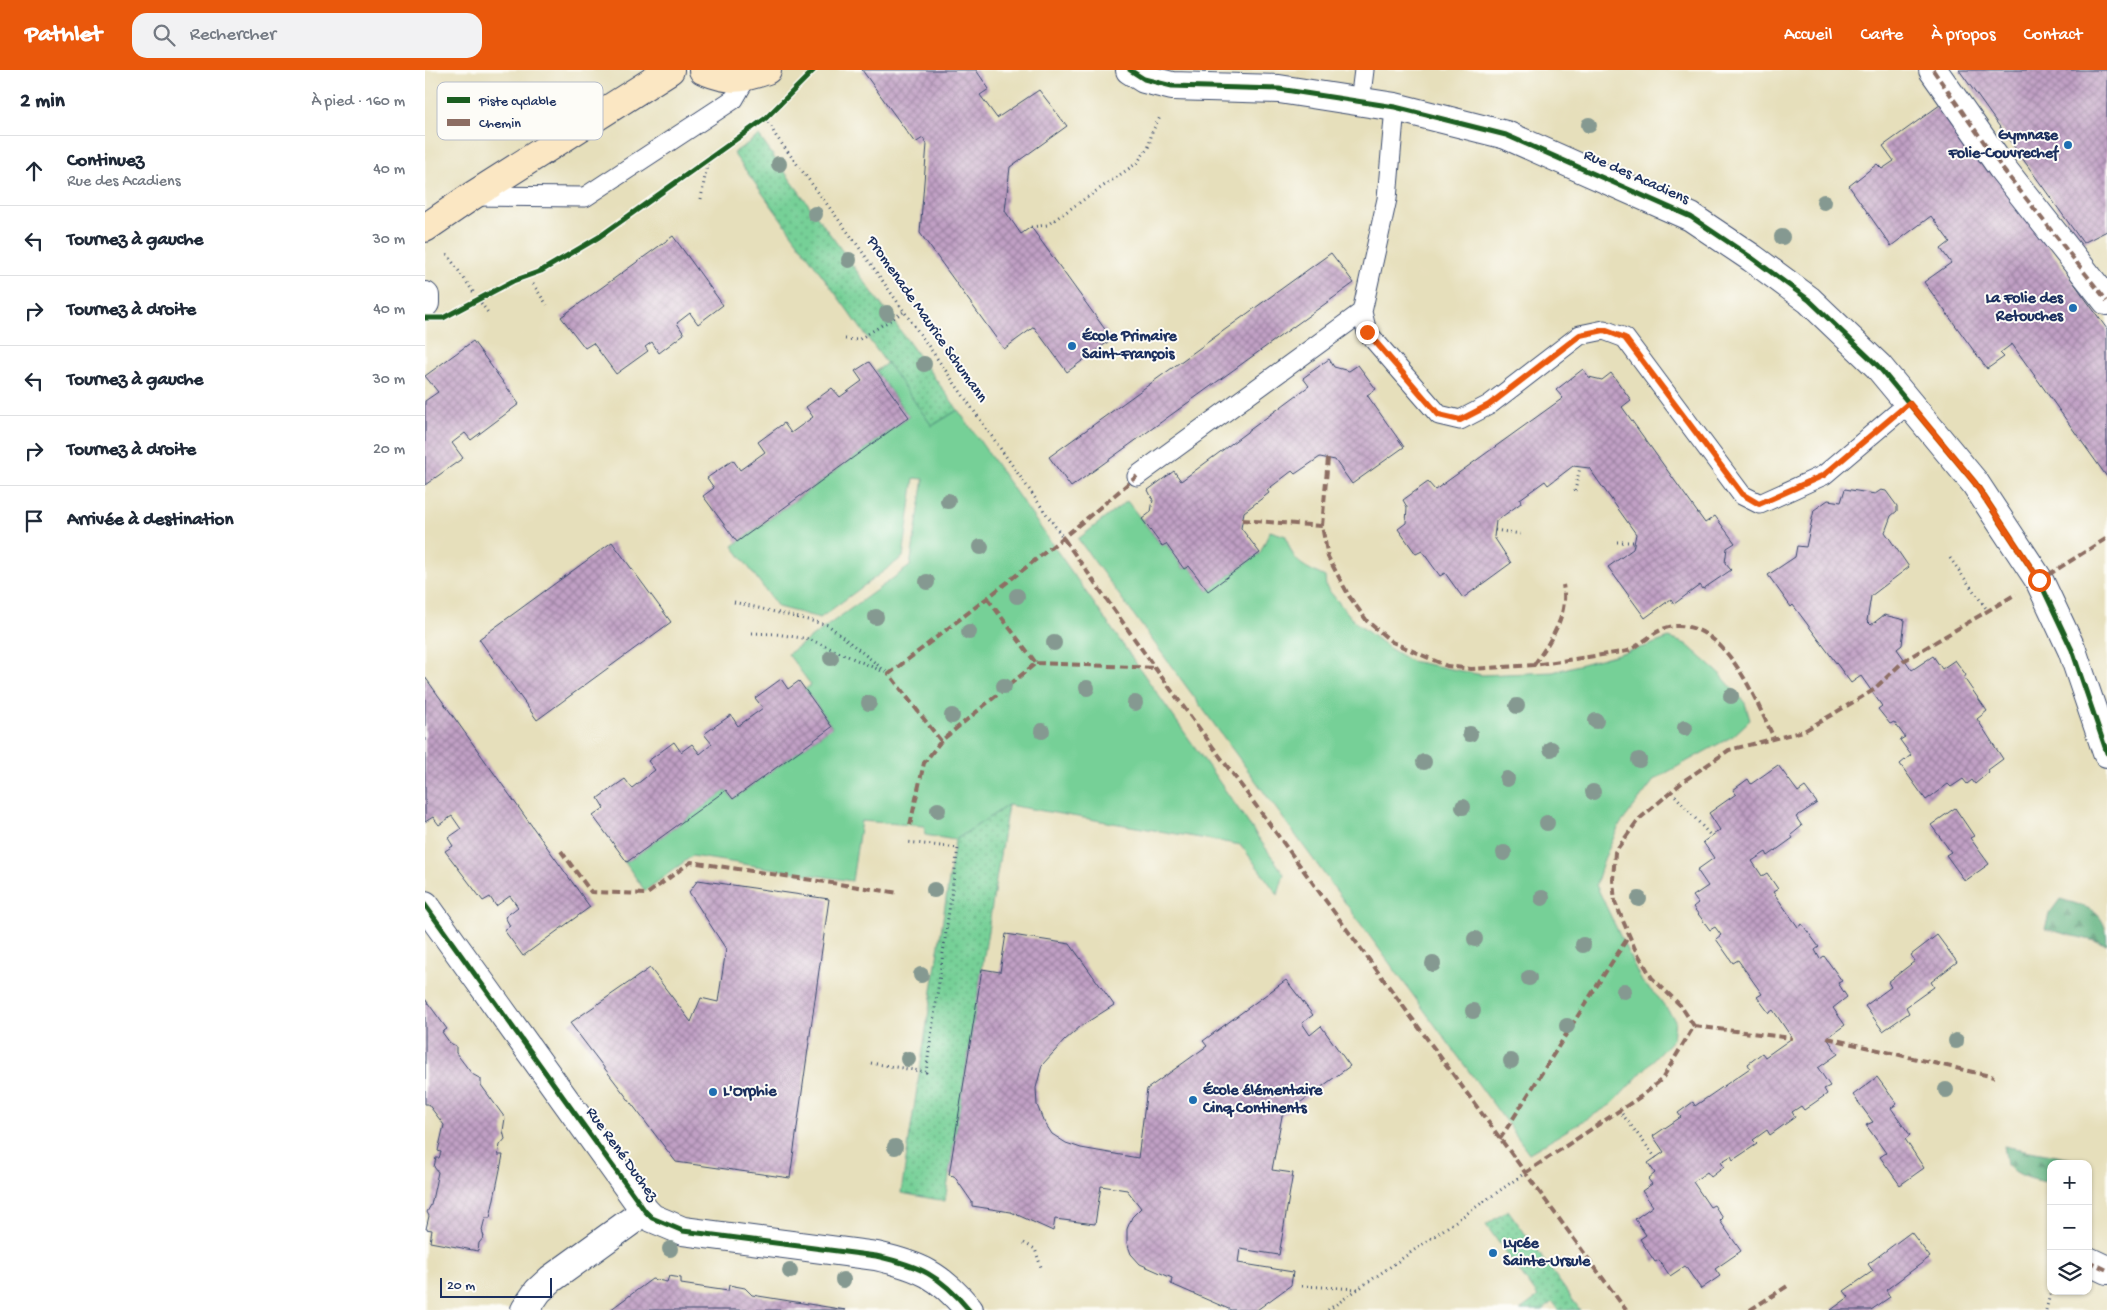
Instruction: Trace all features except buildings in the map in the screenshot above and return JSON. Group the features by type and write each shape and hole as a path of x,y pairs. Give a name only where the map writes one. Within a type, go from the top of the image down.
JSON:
{"street":[{"path":"603,113 670,70"},
{"path":"703,70 722,78 756,74"},
{"name":"Rue des Acadiens","path":"1130,70 1144,79 1172,86 1279,89 1395,106 1506,134 1691,217 1752,258 1809,300 1878,366 1975,483 2039,580 2072,650 2107,753"},
{"path":"1933,70 2002,168 2107,301"},
{"path":"425,228 560,140"},
{"path":"425,296 425,303"},
{"name":"Rue René Duchez","path":"425,905 645,1211 652,1218 683,1231 876,1256 899,1261 933,1275 947,1286 969,1310"},
{"path":"525,1310 538,1291 551,1279 645,1211"},
{"path":"2092,1263 2107,1270"}],"lane":[{"path":"1360,102 1364,70"},
{"path":"472,196 585,197 734,99 756,74"},
{"path":"1395,106 1387,199 1363,312 1367,332 1439,415 1460,420 1489,405 1580,335 1604,330 1625,338 1742,494 1759,504 1824,475 1909,403"},
{"path":"1137,476 1363,312"}],"path":[{"path":"1031,227 1047,226 1137,163 1149,146 1152,132"},
{"path":"701,199 708,160"},
{"path":"444,249 474,293"},
{"path":"533,284 547,304"},
{"path":"481,303 489,314"},
{"path":"845,339 859,340 905,311"},
{"path":"1575,491 1580,467"},
{"path":"1495,530 1521,534"},
{"path":"1617,542 1634,542"},
{"path":"1950,558 1988,611"},
{"path":"734,602 828,625 889,674 809,639 776,634 751,633"},
{"path":"1672,792 1711,836"},
{"path":"871,1063 926,1072 958,848 907,842"},
{"path":"1619,1110 1656,1158"},
{"path":"1328,1310 1525,1173"},
{"path":"1024,1242 1035,1249 1041,1268"},
{"path":"1303,1286 1359,1289"},
{"path":"2046,1310 2050,1295"}],"green space":[{"path":"759,136 958,410 932,426 733,153"},
{"path":"887,363 932,426 958,410 1284,874 1278,895 1241,845 1008,805 955,840 925,835 924,826 861,821 852,881 692,856 645,891 624,861 627,862 726,790 733,799 832,727 805,689 811,685 788,654 910,566 924,479 914,478 903,557 820,618 778,607 733,546 909,417 876,371"},
{"path":"1127,501 1162,546 1166,544 1184,569 1189,566 1208,591 1260,553 1270,531 1286,536 1295,558 1304,566 1325,577 1326,587 1355,622 1389,648 1411,661 1482,675 1553,672 1669,638 1686,644 1720,674 1745,703 1750,720 1733,736 1655,779 1619,826 1604,859 1596,885 1642,982 1658,997 1675,1020 1673,1039 1612,1104 1529,1153 1078,539"},
{"path":"1008,805 945,1201 901,1193 955,840"},
{"path":"2060,899 2087,908 2100,917 2104,924 2107,944 2045,929 2049,914"},
{"path":"2004,1146 2072,1159 2047,1160 2046,1182 2025,1176 2007,1165"},
{"path":"1508,1210 1580,1310 1559,1310 1553,1302 1543,1310 1520,1310 1538,1297 1486,1225"}],"marked path":[{"path":"1933,70 2002,168 2107,301"},
{"path":"1322,526 1328,458"},
{"path":"987,598 1036,663 941,741 889,674 983,601 1015,577 1137,476"},
{"path":"1242,520 1322,526 1328,557 1349,596 1367,621 1392,642 1447,666 1471,669 1534,665 1628,651 1662,629 1675,626 1693,628 1710,637 1724,650 1737,667 1758,704 1774,738"},
{"path":"2048,575 2107,538"},
{"path":"1064,539 1155,668 1626,1310"},
{"path":"1534,665 1552,637 1561,618 1564,596 1563,585"},
{"path":"1694,1026 1681,1006 1652,978 1635,949 1615,902 1613,880 1615,852 1638,820 1685,780 1729,750 1804,731 1872,691 1905,660 2016,594"},
{"path":"1036,663 1155,668"},
{"path":"910,825 924,763 941,741"},
{"path":"561,851 591,892 647,894 691,862 899,893"},
{"path":"1500,1139 1629,936"},
{"path":"1694,1026 1792,1038"},
{"path":"1525,1173 1643,1095 1662,1079 1694,1026"},
{"path":"1827,1038 1994,1077"},
{"path":"2092,1263 2107,1270"},
{"path":"1750,1310 1789,1285"}],"cycle path":[{"path":"425,318 443,318 513,281 541,271 599,237 766,118 814,70"},
{"path":"1130,70 1144,79 1172,86 1279,89 1395,107 1506,135 1691,217 1752,258 1809,300 1878,366 1975,483 2039,580 2072,650 2107,753"},
{"path":"425,905 645,1211 652,1218 683,1231 876,1256 905,1264 917,1268 938,1280 969,1310"}],"place":[{"name":"Gymnase Folie-Couvrechef","path":"2068,145"},
{"name":"La Folie des Retouches","path":"2073,308"},
{"name":"École Primaire Saint-François","path":"1072,346"},
{"name":"L'Orphie","path":"713,1092"},
{"name":"École élémentaire Cinq Continents","path":"1193,1100"},
{"name":"Lycée Sainte-Ursule","path":"1493,1253"}],"route":[{"path":"1367,332 1439,415 1460,420 1489,405 1580,335 1604,330 1625,338 1742,494 1759,504 1772,500 1824,475 1909,403 1975,483 2039,580"}]}
